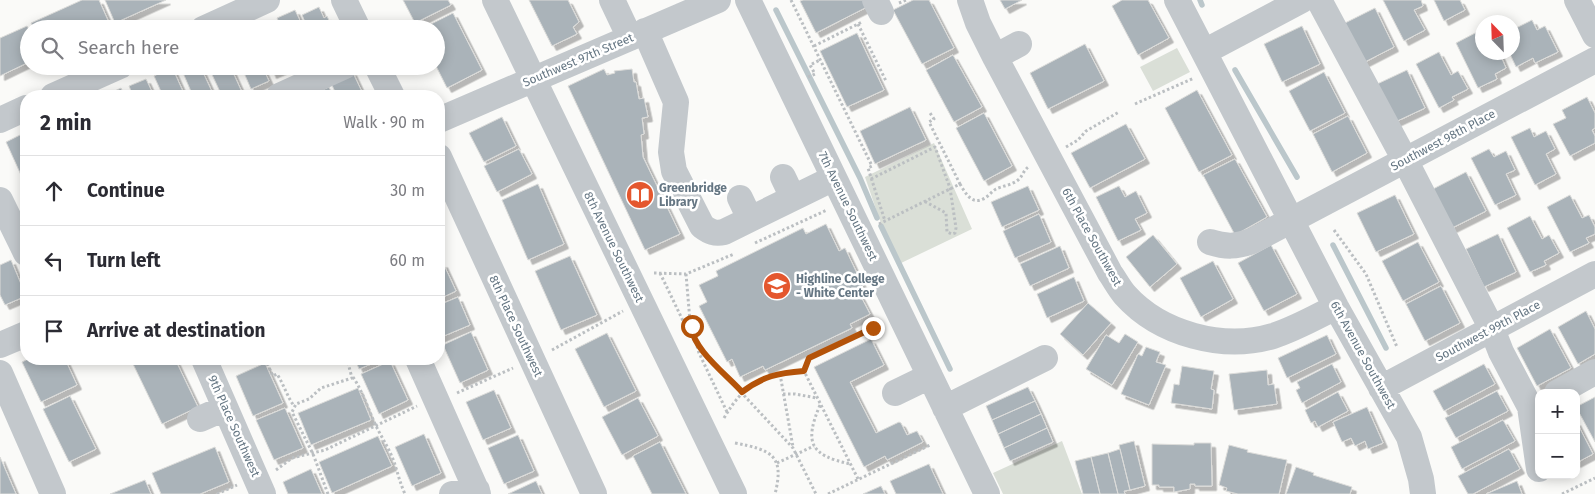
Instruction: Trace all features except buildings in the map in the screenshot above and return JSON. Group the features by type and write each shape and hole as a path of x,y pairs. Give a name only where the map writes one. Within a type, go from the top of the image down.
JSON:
{"street":[{"path":"223,20 268,0"},
{"path":"344,0 354,20"},
{"name":"8th Avenue Southwest","path":"495,0 734,494"},
{"path":"612,0 637,34 676,102 671,152 674,171 702,226 713,232 724,232 745,209 788,187 834,178"},
{"name":"Southwest 97th Street","path":"445,117 718,0"},
{"name":"7th Avenue Southwest","path":"748,0 987,494"},
{"name":"6th Place Southwest","path":"970,0 978,23 995,57 1110,273 1125,295 1145,312 1172,328 1199,338 1251,340 1273,336 1336,307"},
{"name":"6th Avenue Southwest","path":"1177,0 1202,63 1409,437 1421,479 1423,494"},
{"path":"1202,63 1302,0"},
{"path":"1319,0 1405,160 1492,329 1501,352 1534,405 1546,482"},
{"path":"1576,0 1595,35"},
{"path":"995,57 1019,44"},
{"name":"Southwest 98th Place","path":"1291,221 1595,60"},
{"path":"66,90 100,75"},
{"path":"292,90 325,75"},
{"path":"382,75 389,90"},
{"path":"0,120 20,111"},
{"name":"8th Place Southwest","path":"445,170 594,494"},
{"path":"12,210 20,235"},
{"path":"1210,242 1223,246 1237,246 1252,241 1291,221"},
{"name":"Southwest 99th Place","path":"1381,388 1595,274"},
{"path":"0,345 20,337"},
{"path":"945,408 1045,358"},
{"path":"420,365 469,493"},
{"name":"9th Place Southwest","path":"214,366 225,408 268,483"},
{"path":"1564,389 1595,372"},
{"path":"0,373 56,484"},
{"path":"895,392 930,376"},
{"path":"200,419 225,408"}],"path":[{"path":"791,0 872,166 868,168 886,220 960,184"},
{"path":"858,24 886,81"},
{"path":"812,75 815,74 810,65 820,60"},
{"path":"1135,104 1202,63"},
{"path":"930,112 934,119 928,122 960,184 967,196 973,200 984,199 994,190 1018,180 1025,169 1036,163"},
{"path":"1061,150 1078,140 1086,131 1119,112"},
{"path":"871,179 935,147 950,188 956,228 955,233 947,232 946,213 924,201"},
{"path":"1334,230 1366,274 1397,347"},
{"path":"654,273 686,274 691,334"},
{"path":"660,273 687,329 697,345 727,412"},
{"path":"566,341 630,308"},
{"path":"858,479 804,371 809,358 873,328"},
{"path":"697,345 793,448 816,494"},
{"path":"268,365 273,376 277,374 284,385 287,397 294,406"},
{"path":"350,365 353,377 361,389 376,427 396,468 398,481 405,494"},
{"path":"463,391 515,367"},
{"path":"724,418 742,392 762,379 780,374 804,371"},
{"path":"780,374 793,448"},
{"path":"328,494 313,454 292,412 294,406 309,399 321,388 346,381 353,377"},
{"path":"784,394 817,398"},
{"path":"268,483 292,458 325,450 422,404"},
{"path":"820,404 813,421 811,434 814,446 828,458 850,464"},
{"path":"735,443 752,446 768,452 777,463 779,476 775,494"},
{"path":"828,494 930,445"},
{"path":"777,463 814,446"},
{"path":"1546,482 1595,478"},
{"path":"217,494 230,488 230,494"}],"shaded area":[{"path":"1177,48 1190,72 1153,91 1140,67"},
{"path":"934,143 972,229 899,264 879,218 865,177"},
{"path":"1062,441 1082,494 1003,494 993,473"}],"waterway":[{"path":"1200,0 1202,5"},
{"path":"776,10 860,178 877,218"},
{"path":"1235,70 1297,177"},
{"path":"881,226 950,369"},
{"path":"1333,245 1386,348"}],"place":[{"name":"Greenbridge Library","path":"640,195"},
{"name":"Highline College - White Center","path":"777,286"}],"route":[{"path":"692,326 691,334 697,345 742,392 770,376 804,371 809,358 873,328"}]}
